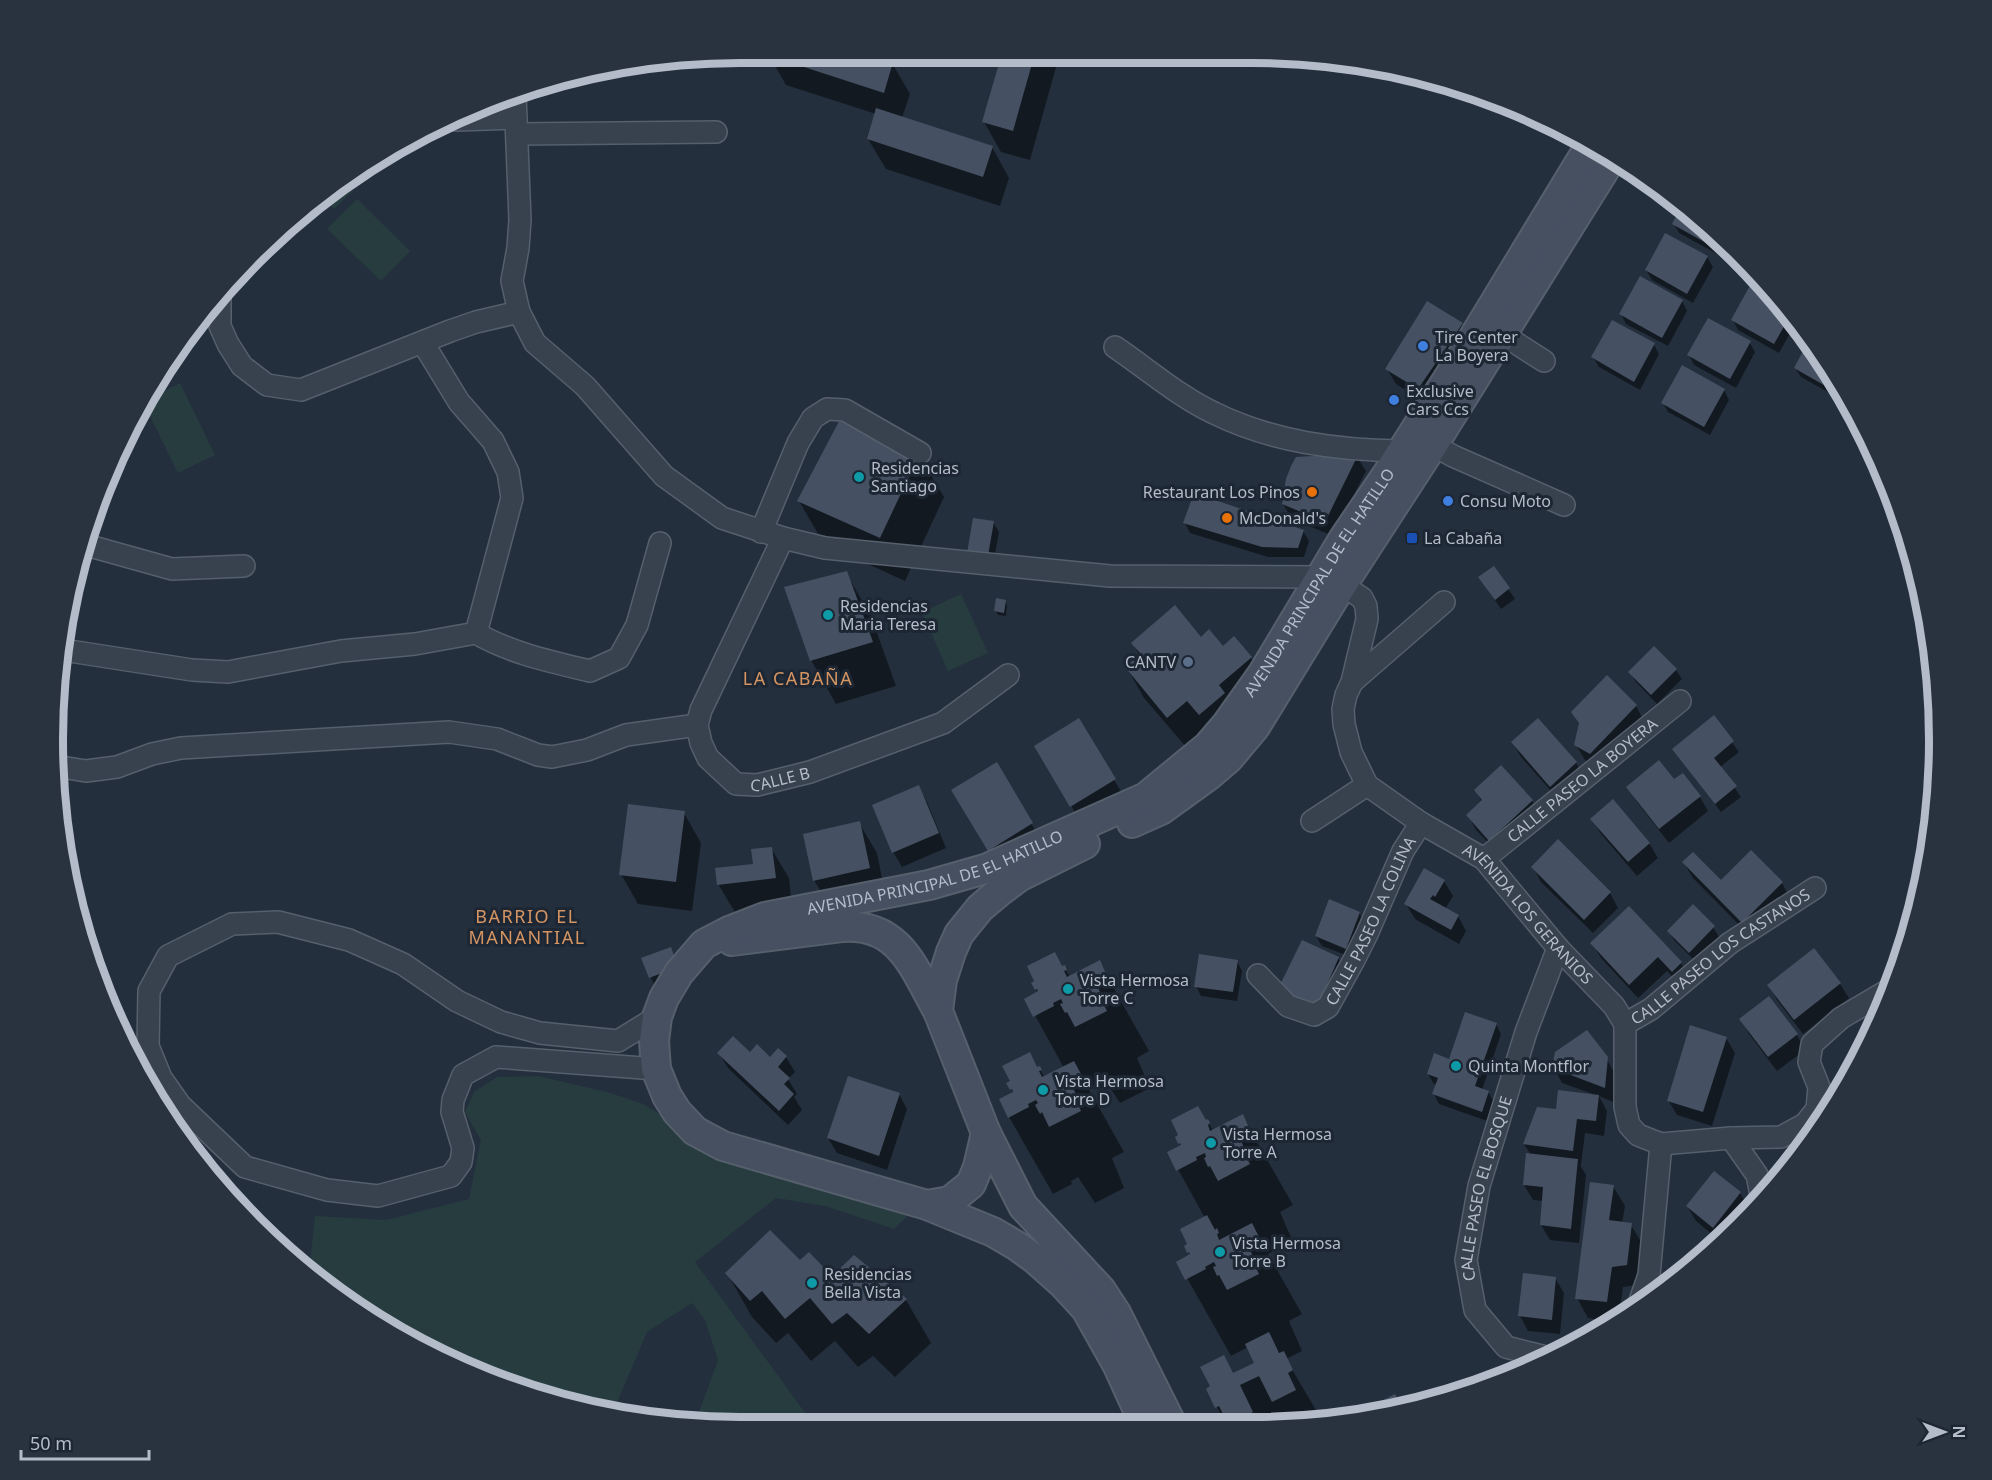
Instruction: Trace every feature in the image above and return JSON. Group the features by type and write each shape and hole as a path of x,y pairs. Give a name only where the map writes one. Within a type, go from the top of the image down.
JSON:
{"main road":[{"name":"AVENIDA PRINCIPAL DE EL HATILLO","path":"1168,1417 1116,1313 1101,1290 1023,1206 986,1133 938,1011 942,980 951,952 959,934 980,908 1019,877 1161,810 1229,758 1255,727 1332,581 1344,538 1466,350 1586,152"},
{"name":"AVENIDA PRINCIPAL DE EL HATILLO","path":"1141,1417 1118,1366 1086,1309 1062,1283 1017,1246 993,1232 927,1205 723,1146 695,1131 676,1112 656,1069 654,1041 657,1017 663,998 679,973 704,944 729,931 765,917 929,885 986,869 1146,797 1208,746 1226,725 1433,445 1608,164"},
{"path":"704,944 843,927 858,926 874,930 887,936 908,955 938,1011"},
{"path":"927,1205 950,1201 971,1184 978,1167 986,1133"}],"street":[{"path":"515,102 520,220 512,281 519,312 535,343 585,386 664,476 722,519 760,532 825,548 1110,576 1332,581"},
{"path":"467,121 517,126 716,132"},
{"path":"220,307 220,326 242,366 267,385 301,390 378,358 476,322 519,312"},
{"path":"1502,334 1544,360"},
{"path":"423,343 459,402 493,441 508,472 512,498 476,633"},
{"path":"1115,347 1214,413 1272,435 1307,443 1366,450 1401,451"},
{"path":"760,532 798,443 813,418 827,409 845,410 920,453"},
{"path":"1433,445 1564,505"},
{"path":"64,767 86,771 117,767 153,754 181,748 449,732 497,740 538,755 552,757 586,750 626,735 697,725 701,710 783,538"},
{"path":"69,651 192,670 228,672 341,651 415,644 476,633 487,640 522,652 590,671 619,658 637,625 660,543"},
{"path":"92,547 172,569 244,566"},
{"name":"AVENIDA LOS GERANIOS","path":"1332,581 1362,598 1367,613 1353,681 1346,695 1344,724 1351,752 1368,785 1421,823 1484,858 1558,948 1614,1006 1625,1024"},
{"path":"1353,681 1444,602"},
{"name":"CALLE B","path":"697,725 701,743 708,758 736,784 757,785 810,772 943,723 1008,675"},
{"name":"CALLE PASEO LA BOYERA","path":"1484,858 1680,701"},
{"path":"1312,821 1368,785"},
{"name":"CALLE PASEO LA COLINA","path":"1258,975 1288,1006 1314,1015 1328,1007 1368,934 1403,851 1421,823"},
{"name":"CALLE PASEO LOS CASTANOS","path":"1625,1024 1651,1009 1730,943 1815,888"},
{"path":"656,1069 496,1057 463,1075 453,1100 452,1112 464,1148 461,1162 451,1176 378,1196 327,1190 245,1167 180,1105 161,1078 148,1046 149,991 168,956 232,924 278,922 350,940 403,964 457,1000 501,1022 540,1033 618,1041 657,1017"},
{"name":"CALLE PASEO EL BOSQUE","path":"1535,1354 1506,1347 1475,1310 1466,1260 1479,1186 1527,1032 1558,948"},
{"path":"1625,1024 1625,1107 1629,1125 1638,1135 1661,1144 1731,1138 1781,1137 1806,1124 1817,1110 1819,1086 1809,1062 1812,1044 1841,1018 1878,996"},
{"path":"618,1041 622,1065"},
{"path":"1731,1138 1757,1175 1760,1188"},
{"path":"1643,1292 1649,1275 1661,1144"}],"green space":[{"path":"350,187 353,191 334,209 328,203"},
{"path":"357,199 410,251 381,281 327,229"},
{"path":"180,383 215,455 178,473 148,412 158,394"},
{"path":"961,594 988,653 948,671 922,612"},
{"path":"538,1076 607,1092 643,1104 670,1120 914,1210 894,1229 825,1206 776,1198 695,1262 808,1417 698,1416 718,1360 705,1320 692,1303 647,1332 616,1405 565,1394 522,1381 441,1347 364,1303 310,1262 315,1216 386,1220 469,1199 481,1140 465,1112 474,1092 497,1077"}],"building":[{"path":"792,63 893,63 884,93"},
{"path":"999,63 1032,63 1013,131 982,122"},
{"path":"876,108 993,146 983,177 867,139"},
{"path":"1677,214 1716,247 1715,248 1672,224"},
{"path":"1665,233 1708,256 1687,294 1645,270"},
{"path":"1640,276 1683,300 1662,338 1619,314"},
{"path":"1751,283 1785,324 1774,344 1731,320"},
{"name":"Tire Center La Boyera","path":"1427,301 1463,323 1418,389 1385,369"},
{"path":"1708,318 1751,341 1730,379 1687,355"},
{"path":"1612,320 1655,343 1634,382 1591,357"},
{"path":"1804,349 1830,388 1794,368"},
{"path":"1682,365 1725,389 1704,427 1661,403"},
{"name":"Residencias Santiago","path":"845,410 920,453 880,538 797,501"},
{"name":"Restaurant Los Pinos","path":"1358,455 1325,522 1282,504 1286,479 1296,457"},
{"name":"McDonald's","path":"1194,493 1304,530 1298,548 1262,547 1183,523"},
{"path":"973,518 994,521 988,556 967,553"},
{"path":"1494,566 1510,588 1495,600 1478,577"},
{"name":"Residencias Maria Teresa","path":"847,571 873,642 810,661 784,587"},
{"path":"996,598 1006,600 1004,613 994,611"},
{"name":"CANTV","path":"1175,605 1201,637 1209,629 1223,646 1234,636 1252,657 1219,685 1225,693 1199,715 1187,701 1167,718 1125,667 1141,654 1131,643"},
{"path":"1654,646 1677,669 1651,695 1628,672"},
{"path":"1607,675 1637,705 1590,754 1574,745 1579,723 1571,712"},
{"path":"1714,715 1734,741 1714,758 1737,786 1715,804 1672,749"},
{"path":"1079,718 1116,779 1070,807 1034,746"},
{"path":"1538,718 1577,762 1550,787 1511,742"},
{"path":"1659,760 1674,779 1683,773 1701,796 1659,829 1626,787"},
{"path":"997,762 1033,823 988,851 951,790"},
{"path":"1501,765 1533,800 1489,841 1466,815 1482,800 1474,790"},
{"path":"919,785 939,833 892,853 872,805"},
{"path":"1613,799 1650,843 1628,862 1590,819"},
{"path":"628,804 685,811 676,882 619,875"},
{"path":"860,821 870,868 813,881 803,834"},
{"path":"1558,839 1611,892 1584,920 1531,867"},
{"path":"772,847 776,878 717,885 715,868 753,864 751,849"},
{"path":"1751,850 1783,882 1742,923 1682,862 1693,852 1721,880"},
{"path":"1424,868 1445,880 1435,897 1433,895 1430,899 1459,915 1451,930 1404,904"},
{"path":"1329,899 1360,912 1346,949 1315,936"},
{"path":"1693,904 1715,926 1689,953 1667,931"},
{"path":"1629,906 1682,962 1672,972 1658,957 1629,985 1590,943"},
{"path":"1302,940 1339,957 1316,1010 1278,989"},
{"path":"671,947 678,967 649,978 641,958"},
{"path":"1814,948 1841,983 1794,1020 1767,985"},
{"name":"Vista Hermosa Torre C","path":"1055,952 1062,966 1065,965 1067,970 1064,971 1067,977 1100,960 1106,974 1091,982 1093,986 1096,984 1107,1011 1075,1027 1060,1004 1063,1003 1061,999 1053,1003 1054,1006 1033,1017 1024,999 1038,991 1031,983 1034,981 1027,966"},
{"path":"1199,954 1238,960 1233,992 1194,987"},
{"path":"1769,996 1798,1034 1768,1057 1739,1019"},
{"name":"Quinta Montflor","path":"1465,1012 1497,1023 1475,1086 1489,1091 1482,1112 1432,1094 1438,1078 1427,1074 1434,1053 1449,1059"},
{"path":"1690,1025 1727,1037 1703,1112 1667,1101"},
{"path":"1587,1030 1608,1057 1605,1088 1552,1068 1555,1052"},
{"path":"733,1036 750,1052 757,1044 770,1057 778,1048 787,1056 778,1067 790,1078 784,1084 794,1094 779,1111 717,1053"},
{"name":"Vista Hermosa Torre D","path":"1030,1052 1037,1067 1040,1066 1042,1070 1039,1071 1042,1077 1074,1061 1081,1074 1066,1082 1068,1087 1071,1085 1076,1094 1074,1095 1081,1111 1049,1127 1042,1112 1040,1114 1035,1105 1038,1103 1036,1100 1028,1104 1029,1107 1008,1118 999,1099 1013,1092 1006,1083 1010,1081 1002,1066"},
{"path":"848,1076 900,1093 879,1156 827,1138"},
{"path":"1558,1090 1599,1095 1596,1121 1577,1119 1573,1151 1523,1144 1537,1107 1556,1109"},
{"name":"Vista Hermosa Torre A","path":"1198,1106 1210,1123 1208,1125 1210,1131 1243,1114 1249,1128 1234,1136 1236,1140 1240,1138 1244,1148 1242,1149 1250,1164 1218,1181 1210,1166 1208,1167 1204,1158 1205,1153 1176,1171 1167,1152 1181,1145 1175,1137 1178,1135 1171,1120"},
{"path":"1526,1153 1578,1159 1571,1229 1540,1225 1543,1187 1523,1185"},
{"path":"1714,1171 1741,1192 1713,1228 1686,1206"},
{"path":"1590,1182 1614,1185 1609,1220 1632,1223 1627,1265 1612,1267 1607,1302 1575,1299"},
{"name":"Vista Hermosa Torre B","path":"1207,1215 1215,1230 1217,1228 1219,1240 1252,1223 1259,1237 1243,1245 1245,1249 1249,1247 1253,1257 1251,1258 1259,1274 1227,1290 1219,1275 1217,1276 1213,1267 1216,1266 1214,1262 1185,1280 1176,1262 1190,1254 1184,1246 1187,1244 1180,1229"},
{"name":"Residencias Bella Vista","path":"770,1230 800,1260 809,1252 832,1276 854,1255 907,1299 869,1334 847,1313 832,1324 810,1298 785,1319 762,1291 750,1301 725,1273"},
{"path":"1523,1273 1556,1277 1552,1320 1518,1316"},
{"path":"1269,1332 1279,1353 1284,1351 1293,1370 1288,1373 1296,1390 1272,1402 1259,1376 1240,1385 1253,1412 1242,1417 1224,1417 1219,1406 1215,1408 1206,1389 1210,1386 1200,1367 1224,1355 1233,1373 1254,1363 1245,1344"},
{"path":"1395,1394 1398,1401 1384,1404 1372,1406"}],"place":[{"name":"Tire Center La Boyera","path":"1423,346"},
{"name":"Exclusive Cars Ccs","path":"1394,400"},
{"name":"Residencias Santiago","path":"859,477"},
{"name":"Restaurant Los Pinos","path":"1312,492"},
{"name":"Consu Moto","path":"1448,501"},
{"name":"McDonald's","path":"1227,518"},
{"name":"La Cabaña","path":"1412,538"},
{"name":"Residencias Maria Teresa","path":"828,615"},
{"name":"CANTV","path":"1188,662"},
{"name":"Vista Hermosa Torre C","path":"1068,989"},
{"name":"Quinta Montflor","path":"1456,1066"},
{"name":"Vista Hermosa Torre D","path":"1043,1090"},
{"name":"Vista Hermosa Torre A","path":"1211,1143"},
{"name":"Vista Hermosa Torre B","path":"1220,1252"},
{"name":"Residencias Bella Vista","path":"812,1283"}],"district":[{"name":"LA CABAÑA","path":"798,679"},
{"name":"BARRIO EL MANANTIAL","path":"527,927"}]}
